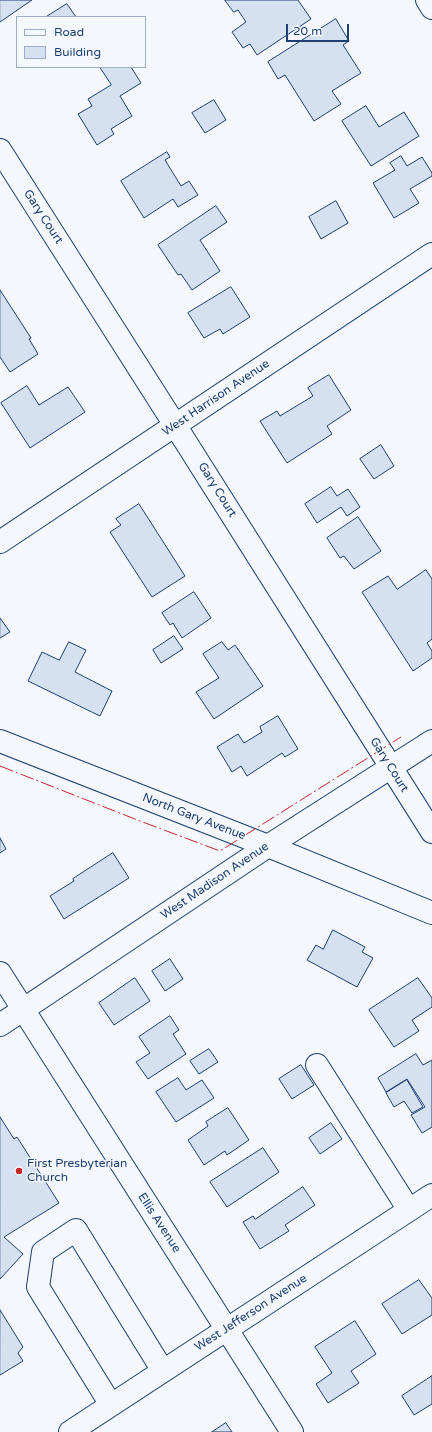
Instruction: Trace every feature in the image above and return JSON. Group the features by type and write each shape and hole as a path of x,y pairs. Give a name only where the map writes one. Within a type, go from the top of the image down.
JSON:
{"street":[{"path":"426,0 432,8"},
{"name":"Gary Court","path":"0,150 432,832"},
{"name":"West Harrison Avenue","path":"0,542 432,254"},
{"name":"North Gary Avenue","path":"0,741 268,846 432,913"},
{"name":"West Madison Avenue","path":"0,1025 268,846 432,741"},
{"name":"Ellis Avenue","path":"0,973 292,1432"},
{"path":"317,1065 409,1210"},
{"name":"West Jefferson Avenue","path":"70,1432 432,1195"},
{"path":"111,1406 38,1287 43,1252 76,1230 163,1371"}],"building":[{"path":"0,0 32,0 0,22"},
{"path":"225,0 298,0 311,19 257,55 250,44 243,48 232,32 246,22 238,10 234,12"},
{"path":"67,4 75,16 48,16"},
{"path":"336,19 349,41 343,45 361,73 332,91 341,104 314,121 285,75 278,79 268,62"},
{"path":"101,68 132,68 141,83 120,96 132,116 111,129 114,134 97,145 78,114 92,106 88,99 111,85"},
{"path":"214,100 226,120 205,133 192,113"},
{"path":"366,106 379,127 404,112 419,136 371,166 342,121"},
{"path":"167,152 170,157 165,160 181,186 189,181 198,195 178,207 173,199 144,218 121,181"},
{"path":"401,156 407,166 422,157 432,173 432,176 410,189 419,203 394,218 373,183 395,170 390,163"},
{"path":"336,201 348,223 321,239 309,217"},
{"path":"216,206 227,222 200,240 220,271 192,290 181,274 178,275 158,245"},
{"path":"231,287 250,317 223,334 220,329 204,338 188,313"},
{"path":"0,290 31,338 29,339 38,354 10,372 0,357"},
{"path":"329,375 351,410 327,426 332,434 287,463 260,421 277,411 280,416 313,396 308,388"},
{"path":"27,386 39,405 68,387 85,412 30,448 1,403"},
{"path":"381,445 394,466 374,479 360,459"},
{"path":"331,487 337,496 348,489 360,507 347,516 341,507 317,523 305,504"},
{"path":"139,504 185,576 152,597 110,532 121,525 116,519"},
{"path":"358,517 381,551 354,569 344,556 340,558 327,538"},
{"path":"426,570 432,579 432,639 427,643 432,651 432,658 413,671 362,592 388,576 397,589"},
{"path":"194,592 211,618 182,638 173,623 170,625 162,613"},
{"path":"0,618 10,632 0,638"},
{"path":"174,636 183,649 161,663 153,650"},
{"path":"69,642 86,650 75,672 112,691 100,716 28,681 42,652 59,660"},
{"path":"222,642 228,650 235,645 263,686 214,719 196,692 219,678 203,654"},
{"path":"278,716 298,749 285,757 282,753 247,776 241,766 232,772 217,747 238,734 244,743 262,732 260,727"},
{"path":"0,838 6,849 0,853"},
{"path":"113,853 129,878 64,919 50,896"},
{"path":"333,930 365,947 362,952 373,958 357,987 307,960 316,945 323,949"},
{"path":"170,959 183,979 165,991 152,971"},
{"path":"135,978 150,1001 114,1025 99,1003"},
{"path":"418,978 432,998 432,1007 412,1020 419,1031 394,1047 369,1010"},
{"path":"170,1016 179,1030 173,1034 186,1054 148,1079 136,1062 150,1053 139,1037"},
{"path":"209,1049 218,1062 199,1074 190,1061"},
{"path":"416,1054 423,1065 432,1060 432,1127 422,1133 411,1115 425,1107 407,1079 386,1092 378,1078"},
{"path":"301,1065 314,1085 292,1099 279,1079"},
{"path":"178,1078 186,1090 202,1080 214,1098 176,1122 156,1092"},
{"path":"407,1080 423,1107 412,1113 404,1101 394,1107 386,1093"},
{"path":"228,1108 249,1140 227,1155 225,1151 204,1165 188,1140 208,1126 206,1122"},
{"name":"First Presbyterian Church","path":"0,1117 14,1139 17,1137 59,1203 4,1237 23,1254 0,1279"},
{"path":"331,1123 342,1139 320,1154 309,1138"},
{"path":"263,1148 279,1172 227,1207 210,1182"},
{"path":"303,1187 315,1205 285,1225 289,1231 260,1249 243,1222 253,1216 255,1219"},
{"path":"419,1280 432,1298 432,1315 402,1334 382,1304"},
{"path":"0,1310 23,1347 18,1353 23,1361 0,1375"},
{"path":"355,1321 376,1354 351,1371 359,1383 328,1403 316,1384 332,1373 315,1347"},
{"path":"432,1376 432,1404 414,1415 402,1396"},
{"path":"226,1423 232,1432 212,1432"}],"power":[{"path":"0,766 220,851 401,737"}],"place":[{"name":"First Presbyterian Church","path":"19,1171"}]}
